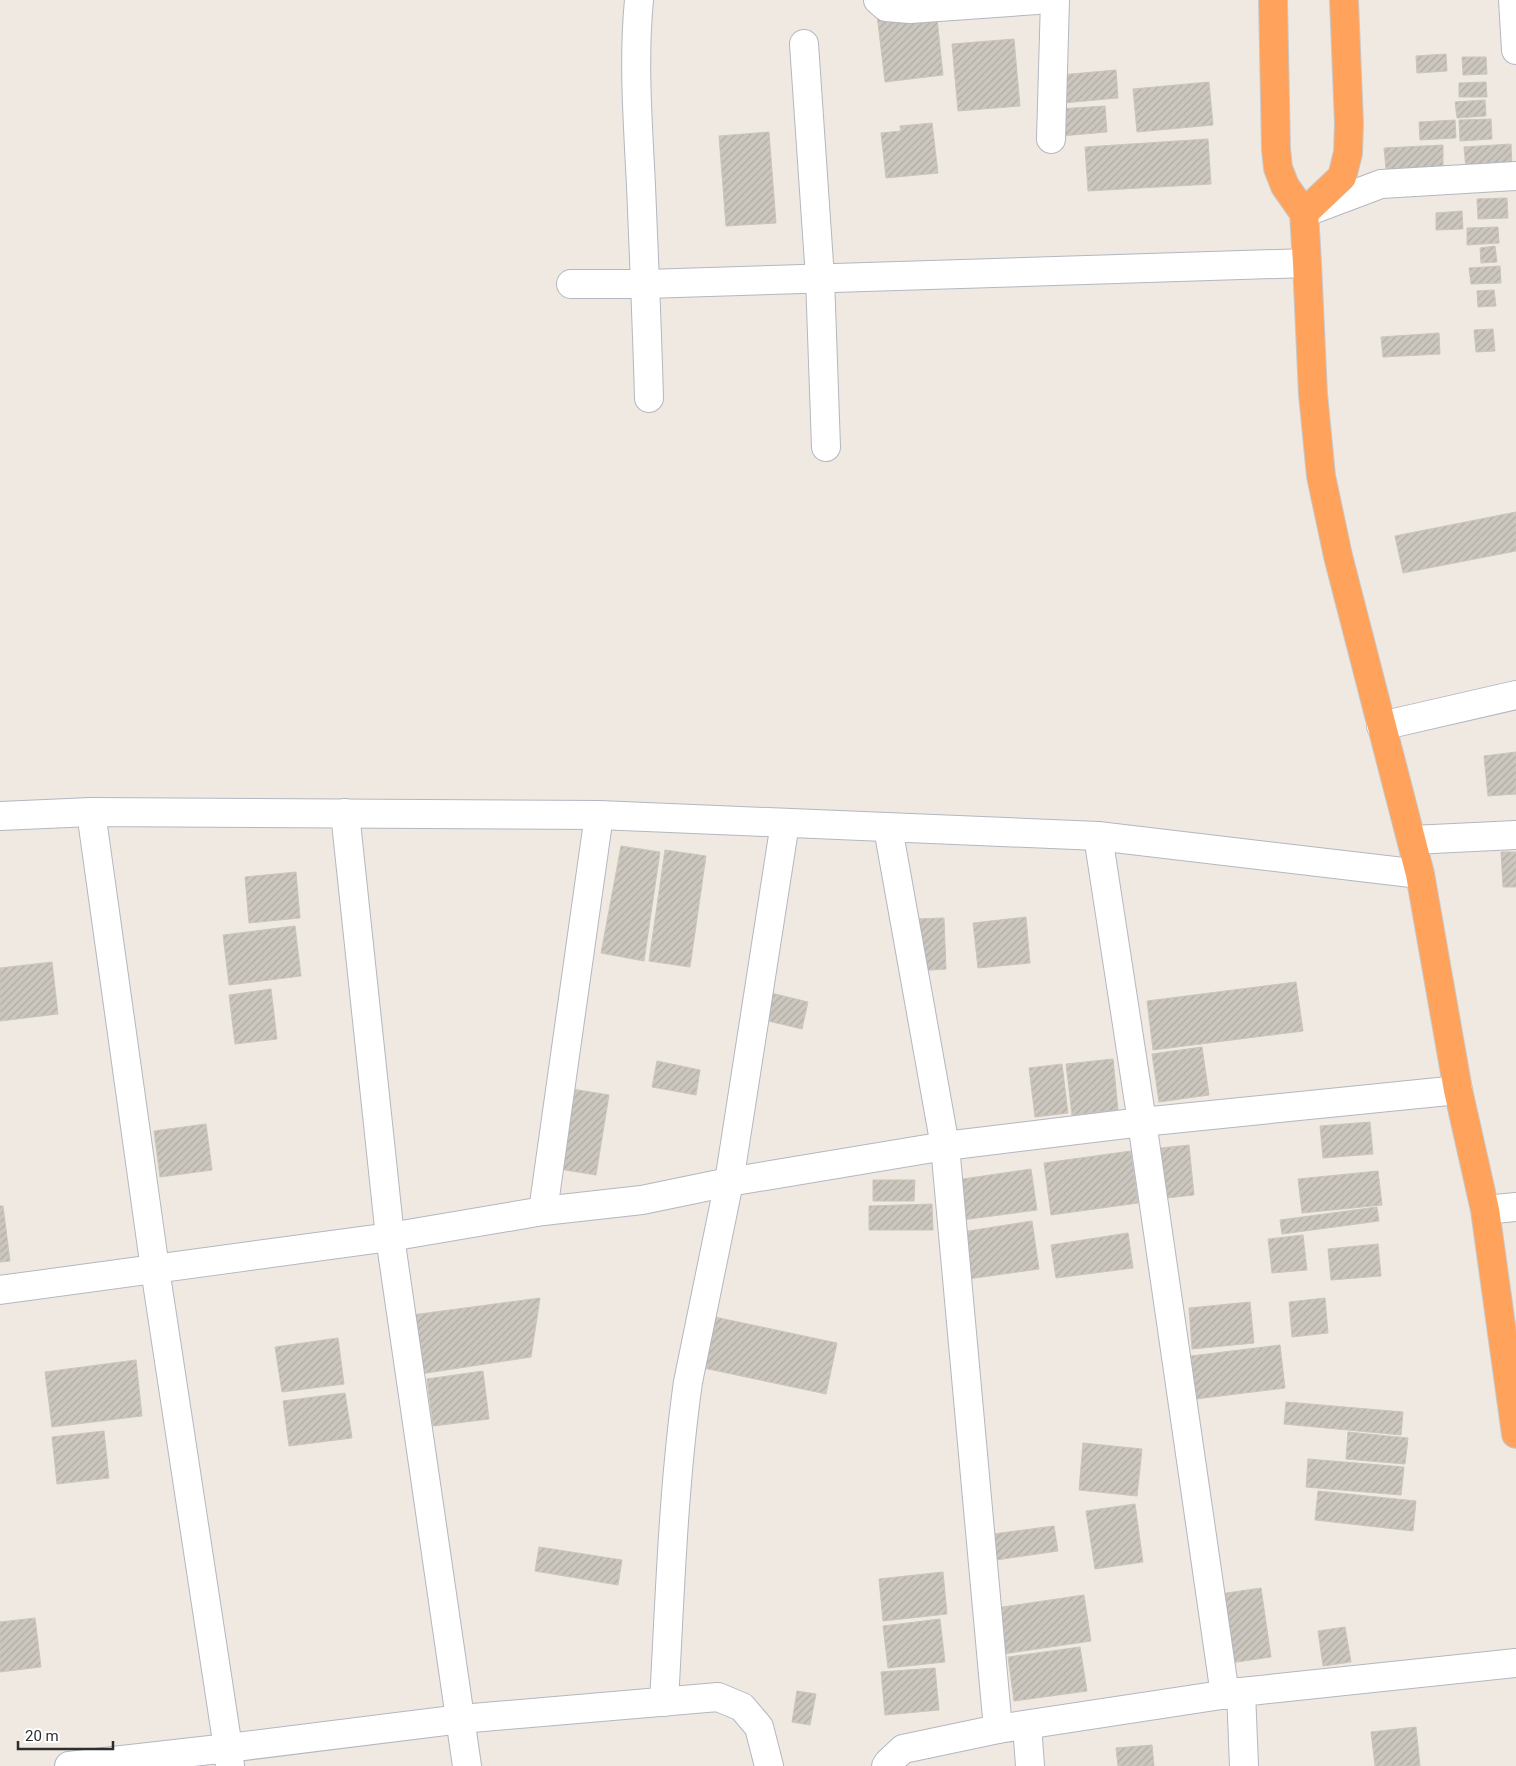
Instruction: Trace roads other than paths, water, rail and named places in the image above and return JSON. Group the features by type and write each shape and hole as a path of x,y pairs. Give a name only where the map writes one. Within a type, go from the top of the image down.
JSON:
{"highway":[{"path":"1273,0 1276,149 1278,168 1285,186 1304,213 1312,394 1321,476 1338,556 1420,874 1458,1090 1485,1210 1516,1434"},
{"path":"1304,213 1342,177 1348,153 1349,124 1344,0"}],"street":[{"path":"639,0 636,27 636,80 646,284 649,398"},
{"path":"878,0 886,6 910,9 1037,0"},
{"path":"1052,139 1055,0"},
{"path":"1513,0 1516,50"},
{"path":"804,44 820,278 826,447"},
{"path":"1304,213 1381,184 1516,176"},
{"path":"571,284 646,284 1307,263"},
{"path":"1381,726 1516,695"},
{"path":"90,812 155,1269 229,1757"},
{"path":"0,816 90,812 599,815 1098,836 1420,874"},
{"path":"345,813 390,1237 467,1766"},
{"path":"543,1211 599,815"},
{"path":"664,1702 680,1440 688,1382 728,1182 785,823"},
{"path":"888,828 945,1146 998,1729"},
{"path":"1412,840 1516,835"},
{"path":"1098,836 1244,1766"},
{"path":"0,1290 390,1237 543,1211 642,1200 728,1182 945,1146 1142,1122 1458,1090"},
{"path":"1485,1210 1516,1207"},
{"path":"886,1766 903,1749 1027,1724 1233,1693 1516,1663"},
{"path":"69,1766 229,1757 461,1719 718,1697 742,1707 759,1727 769,1766"},
{"path":"1027,1724 1030,1766"}]}
